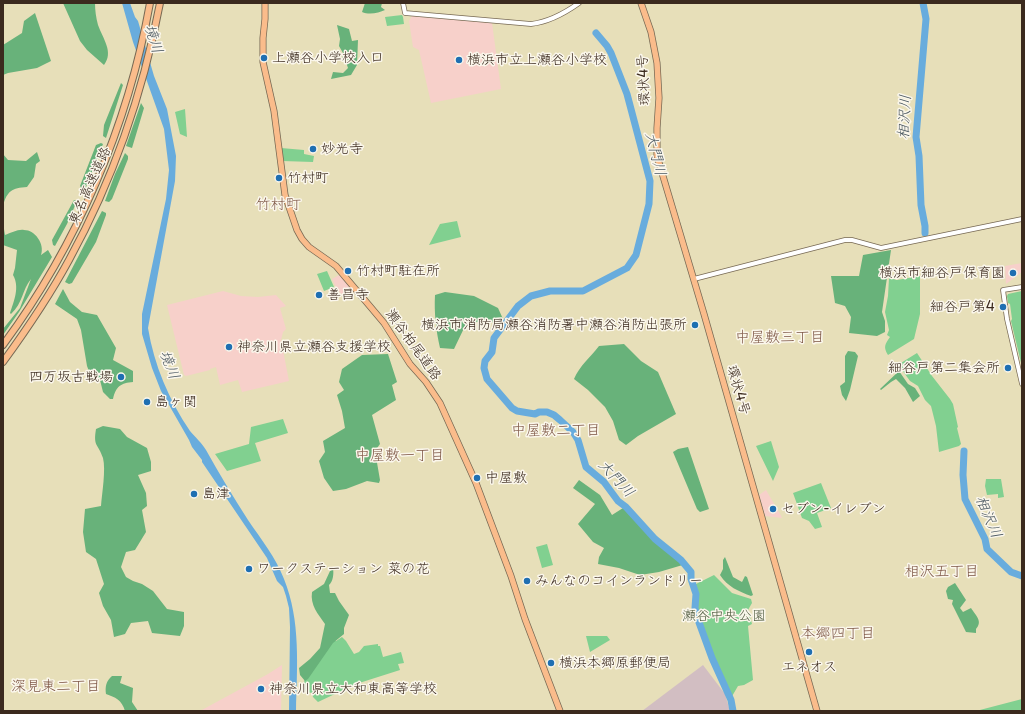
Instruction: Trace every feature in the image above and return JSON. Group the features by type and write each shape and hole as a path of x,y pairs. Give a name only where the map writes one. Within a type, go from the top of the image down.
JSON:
{"highway":[{"name":"東名高速道路","path":"3,345 48,279 77,224 110,149 128,93 144,33 150,3"},
{"name":"東名高速道路","path":"3,362 55,284 86,228 118,153 143,76 160,3"}],"main road":[{"name":"瀬谷柏尾道路","path":"265,3 263,62 274,111 285,195 298,230 302,239 310,247 336,266 384,323 410,364 426,382 440,403 476,483 509,571 525,620 560,711"},
{"name":"環状4号","path":"640,3 651,32 658,68 659,98 657,156 694,279 816,711"}],"street":[{"path":"403,3 405,13 531,24 549,20 579,3"},
{"path":"694,279 845,240 852,240 881,248 1022,219"},
{"path":"1022,287 1003,290 1007,319 1022,384"}],"shaded area":[{"name":"横浜市立上瀬谷小学校","path":"412,16 492,23 501,89 431,103 419,50 413,47 409,21"},
{"name":"横浜市細谷戸保育園","path":"1022,263 1022,272 1006,284 1005,266"},
{"path":"339,275 354,292 344,298 332,279"},
{"name":"神奈川県立瀬谷支援学校","path":"223,291 241,296 258,297 276,295 286,306 280,308 286,329 283,332 281,340 289,381 242,392 238,380 220,385 216,367 186,376 184,375 167,305"},
{"path":"766,490 782,518 765,516 759,495"},
{"name":"神奈川県立大和東高等学校","path":"282,665 281,711 200,711 268,674"},
{"path":"703,665 725,694 730,711 642,711"}],"green space":[{"path":"63,3 95,3 98,25 108,50 107,60 104,65 87,50 80,41"},
{"path":"365,3 382,3 381,7 385,10 374,13 362,12"},
{"path":"35,13 51,61 37,68 3,75 3,45 22,33 24,21"},
{"path":"402,15 404,24 387,26 385,17"},
{"path":"337,25 349,29 352,41 358,40 357,65 351,75 331,79 333,72 343,73 348,68 346,62 342,59 343,53 339,46 340,39"},
{"path":"121,83 123,85 106,138 103,136 104,125"},
{"path":"141,103 144,108 132,148 126,146"},
{"path":"185,109 187,137 180,134 175,112"},
{"path":"101,143 103,144 84,192 80,186 96,145"},
{"path":"281,148 304,150 304,154 314,156 313,162 282,161"},
{"path":"37,152 40,161 36,164 34,177 27,187 17,188 11,191 6,197 3,206 3,154 8,160 26,161"},
{"path":"125,153 128,156 128,159 112,199 109,202 105,201 115,174"},
{"path":"74,200 77,201 55,246 53,245 52,240"},
{"path":"102,211 106,213 106,215 96,242 72,283 69,284 65,282"},
{"path":"457,221 461,237 429,245 440,224"},
{"path":"3,223 5,235 22,230 32,232 38,238 42,246 41,255 48,250 52,257 19,312 3,335 3,329 20,308 31,279 18,305 11,314 16,289 13,275 17,250 3,245"},
{"path":"891,250 882,312 885,321 885,332 877,336 849,333 851,317 845,306 835,303 831,276 859,276 863,255"},
{"path":"327,271 334,287 324,291 317,274"},
{"path":"920,276 920,314 914,339 888,355 885,346 890,337 887,335 889,330 885,312 889,278 897,280"},
{"path":"63,289 70,302 82,312 97,315 116,348 113,360 133,371 133,382 122,384 117,388 113,399 110,399 103,392 100,380 92,379 87,366 81,330 77,319 55,304"},
{"path":"1022,291 1022,367 1011,321 1010,304 1008,303 1007,296 1008,294"},
{"path":"445,292 474,296 498,308 503,319 498,323 483,321 466,324 454,349 440,348 437,335 435,295"},
{"path":"624,344 641,361 658,372 676,414 638,436 626,445 619,440 613,421 605,407 588,390 574,379 582,366 599,346"},
{"path":"848,351 855,352 858,356 846,401 842,395 840,386 845,382 845,356"},
{"path":"917,353 953,404 961,444 959,446 939,452 936,426 931,406 925,400 918,386 910,381 902,370 896,366"},
{"path":"388,354 397,382 392,385 396,400 372,415 380,444 375,451 380,480 379,483 367,481 346,489 333,491 324,478 319,461 325,452 323,441 345,428 337,395 344,390 339,382 342,369 362,355"},
{"path":"899,371 908,384 915,388 920,396 913,402 905,388 896,379 881,390 880,389"},
{"path":"283,419 288,433 255,443 261,461 227,471 215,454 249,444 251,427"},
{"path":"103,426 120,429 127,437 147,448 151,462 151,471 138,475 146,493 147,506 142,510 146,532 135,550 126,552 121,567 126,577 153,591 167,609 184,612 184,626 180,636 152,633 148,621 131,623 125,634 114,637 111,620 103,606 99,593 104,584 96,559 86,552 83,532 85,509 101,506 104,463 95,439 96,429"},
{"path":"771,441 779,467 773,481 756,446"},
{"path":"688,447 709,509 700,512 697,509 673,452 678,449"},
{"path":"986,479 1001,479 1004,497 998,498 998,494 987,495 985,486"},
{"path":"579,480 600,495 612,515 623,508 657,544 686,564 659,572 640,575 619,568 598,564 599,557 604,548 593,542 578,524 595,504 573,488"},
{"path":"821,483 831,508 817,513 822,527 815,529 809,521 802,518 793,493"},
{"path":"547,544 553,565 542,568 536,547"},
{"path":"725,557 733,577 742,582 745,576 747,577 753,595 751,596 734,588 726,583 720,575 723,569 723,560"},
{"path":"333,569 333,577 329,585 330,593 335,593 349,615 344,628 344,634 333,643 308,679 305,681 300,675 299,668 320,648 325,624 313,605 312,592 324,584 330,571"},
{"name":"瀬谷中央公園","path":"714,575 732,593 751,599 752,603 748,610 752,624 748,626 753,680 744,685 738,686 731,698 698,617 696,607 697,599 694,585"},
{"path":"955,583 966,600 960,608 963,612 971,608 978,618 979,623 976,633 966,632 952,604 953,600 948,599 946,591 948,587"},
{"path":"586,636 607,636 610,640 590,652"},
{"path":"342,637 354,654 359,652 364,646 378,644 383,657 401,652 404,663 398,664 400,670 356,684 318,702 313,697 312,693 306,692 304,685 305,674 333,640 336,641"},
{"path":"112,676 122,676 120,683 133,688 132,702 138,711 125,711 122,704 118,700 106,694 106,684"},
{"path":"1022,699 1022,711 976,711"}],"water":[{"path":"122,3 130,3 138,21 154,76 167,109 176,156 175,181 148,328 154,355 163,382 182,419 206,450 237,503 273,556 281,571 289,595 296,628 296,711 289,711 290,627 289,608 283,587 277,581 267,558 192,447 161,391 152,368 142,334 142,314 166,199 169,170 164,129 133,42"}],"waterway":[{"name":"相沢川","path":"923,3 926,19 916,137 919,156 921,205 925,233"},
{"name":"大門川","path":"596,33 611,53 627,94 650,181 649,204 636,255 627,268 583,291 550,291 531,296 518,306 494,338 492,352 485,361 484,368 487,379 512,408 517,411 535,414 539,412 547,412 554,415 573,432 578,440 586,467 604,482 618,501 626,507 655,539 681,560 691,572 691,579 696,594 695,608 697,617 712,658 731,700 733,711"},
{"name":"相沢川","path":"964,451 963,475 965,499 985,539 987,549 1011,572 1022,576"}],"place":[{"name":"上瀬谷小学校入口","path":"264,58"},
{"name":"横浜市立上瀬谷小学校","path":"459,60"},
{"name":"妙光寺","path":"313,149"},
{"name":"竹村町","path":"279,178"},
{"name":"竹村町駐在所","path":"348,271"},
{"name":"横浜市細谷戸保育園","path":"1013,273"},
{"name":"善昌寺","path":"319,295"},
{"name":"細谷戸第4","path":"1003,307"},
{"name":"横浜市消防局瀬谷消防署中瀬谷消防出張所","path":"695,325"},
{"name":"神奈川県立瀬谷支援学校","path":"229,347"},
{"name":"細谷戸第二集会所","path":"1008,368"},
{"name":"四万坂古戦場","path":"121,377"},
{"name":"島ヶ関","path":"147,402"},
{"name":"中屋敷","path":"477,478"},
{"name":"島津","path":"194,494"},
{"name":"セブン-イレブン","path":"773,509"},
{"name":"ワークステーション 菜の花","path":"249,569"},
{"name":"みんなのコインランドリー","path":"527,581"},
{"name":"エネオス","path":"809,652"},
{"name":"横浜本郷原郵便局","path":"551,663"},
{"name":"神奈川県立大和東高等学校","path":"261,689"}],"district":[{"name":"竹村町","path":"278,205"},
{"name":"中屋敷三丁目","path":"780,338"},
{"name":"中屋敷二丁目","path":"556,431"},
{"name":"中屋敷一丁目","path":"400,456"},
{"name":"相沢五丁目","path":"942,572"},
{"name":"本郷四丁目","path":"838,634"},
{"name":"深見東二丁目","path":"56,687"}],"water label":[{"name":"境川","path":"153,39"},
{"name":"境川","path":"169,365"}]}
